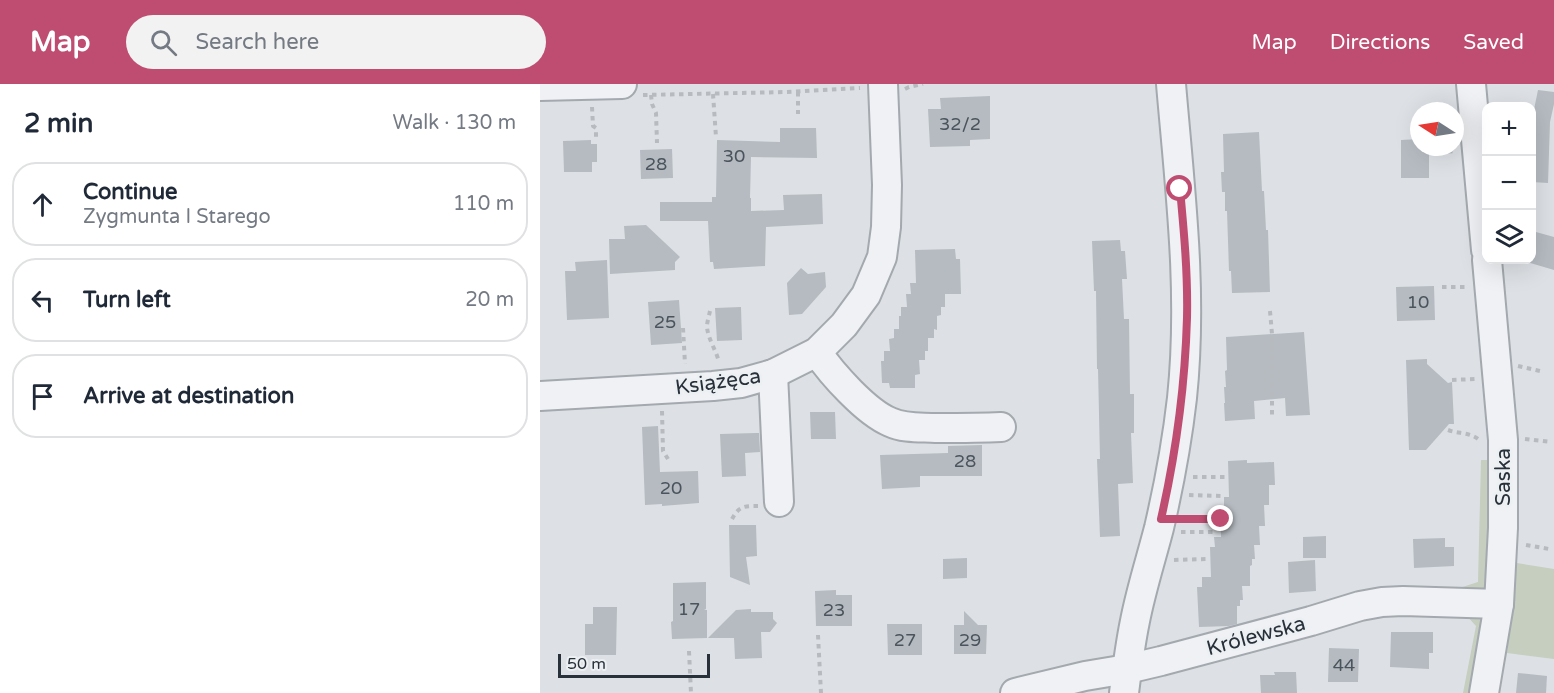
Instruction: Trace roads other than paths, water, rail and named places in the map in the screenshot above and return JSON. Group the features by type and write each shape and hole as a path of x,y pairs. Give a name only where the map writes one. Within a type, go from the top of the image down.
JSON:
{"street":[{"path":"1126,681 1135,620 1162,515 1182,399 1187,315 1184,227 1171,84"},
{"path":"1471,84 1482,210"},
{"path":"540,86 628,89"},
{"name":"Książęca","path":"540,396 741,383 773,374 817,352 844,325 866,296 882,257 886,226 887,185 884,96"},
{"name":"Saska","path":"1484,693 1498,604 1510,439 1488,264"},
{"path":"817,352 828,367 861,401 890,423 910,427 1001,428"},
{"path":"770,504 773,374"},
{"name":"Królewska","path":"1015,693 1085,676 1126,681 1360,606 1403,601 1498,604"}]}
